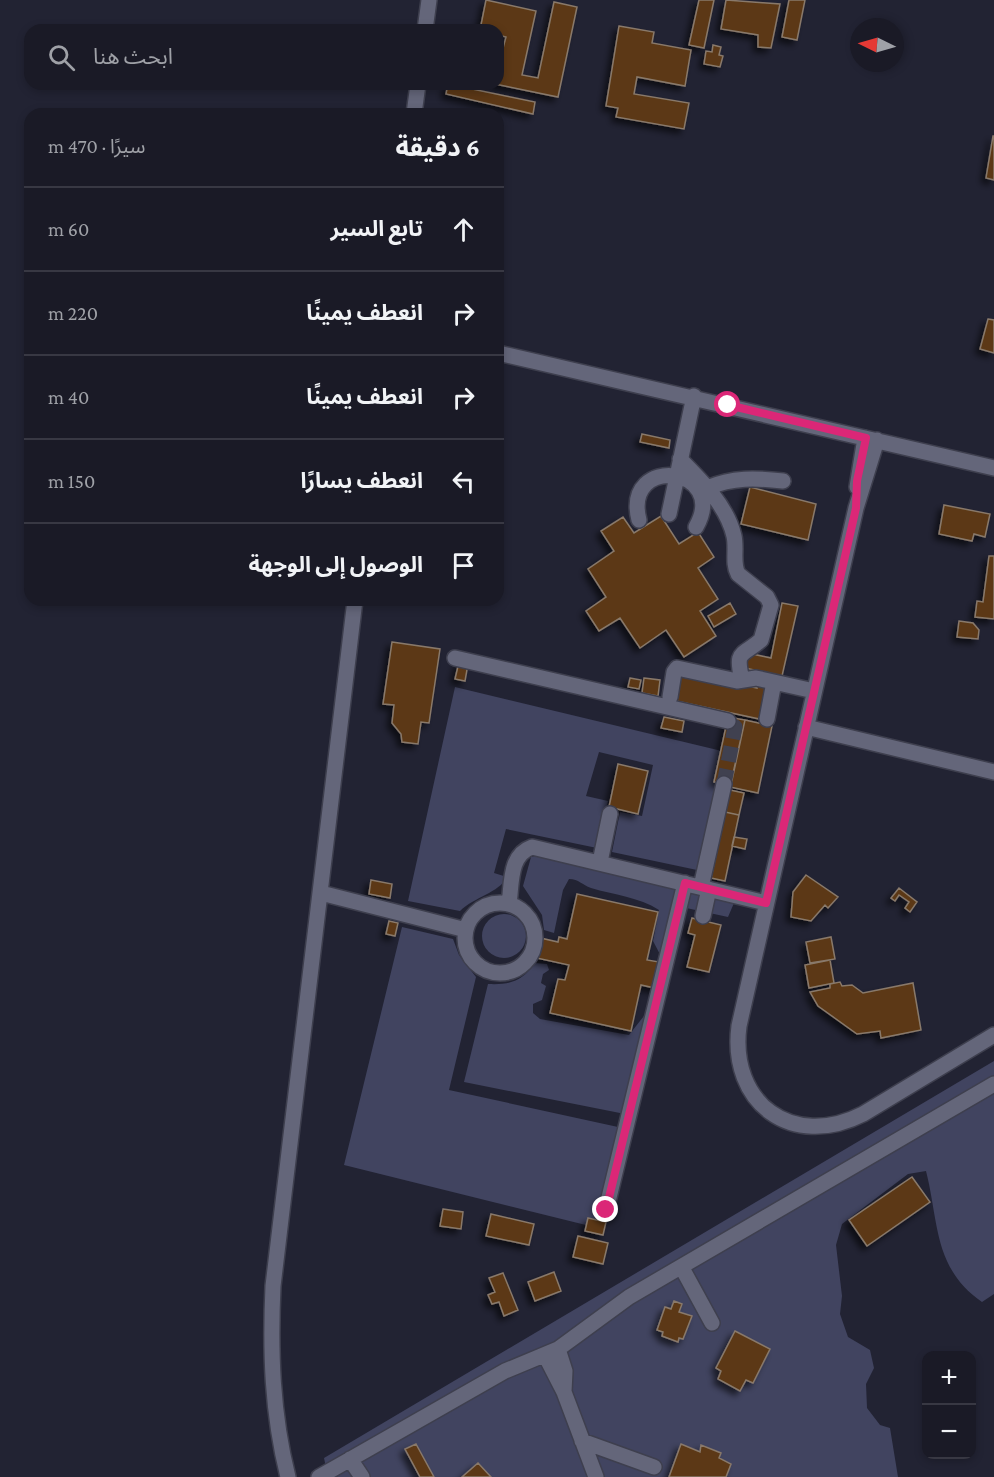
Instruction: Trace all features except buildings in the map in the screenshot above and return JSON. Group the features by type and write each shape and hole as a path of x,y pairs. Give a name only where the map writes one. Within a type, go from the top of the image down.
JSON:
{"street":[{"path":"426,24 429,0"},
{"path":"415,108 417,90"},
{"path":"504,353 994,468"},
{"path":"669,514 694,396"},
{"path":"871,439 857,481 856,508 766,903 736,1045 738,1065 745,1083 756,1100 770,1113 788,1122 807,1127 826,1127 845,1123 994,1035"},
{"path":"680,459 721,506 732,528 736,571 767,597 771,605 765,634 756,645 742,652 739,658 742,680"},
{"path":"639,520 637,504 642,489 655,478 677,475 692,482 701,495 703,512 696,527"},
{"path":"707,488 725,481 748,478 783,481"},
{"path":"288,1477 275,1411 272,1307 278,1232 354,606"},
{"path":"454,658 728,721"},
{"path":"670,697 674,672 677,668 742,680 751,678 814,691"},
{"path":"767,719 774,682"},
{"path":"806,727 994,772"},
{"path":"704,916 705,888 724,784"},
{"path":"600,862 610,814"},
{"path":"509,904 516,858 523,850 532,847 766,903"},
{"path":"606,1210 685,883"},
{"path":"321,893 466,930"},
{"path":"490,904 509,904 525,914 534,931 532,950 521,966 503,972 484,968 471,956 465,939 466,930 475,914 482,908 490,904"},
{"path":"319,1477 505,1371 552,1352 610,1309 994,1084"},
{"path":"682,1268 712,1323"},
{"path":"552,1352 565,1371 564,1392 596,1477"},
{"path":"582,1441 654,1467"},
{"path":"350,1459 362,1477"}],"shaded area":[{"path":"455,687 726,752 697,870 612,852 620,812 642,816 653,765 599,752 586,796 608,801 597,848 506,829 494,873 507,877 498,887 460,911 408,901"},
{"path":"548,853 737,896 728,917 677,906 664,962 653,941 659,910 635,899 591,888 575,880 569,879 563,890 554,933 544,930 542,915 523,886 531,857"},
{"path":"504,914 513,915 520,920 525,927 525,945 520,952 513,957 504,958 495,957 488,952 483,945 482,936 483,927 488,920 495,915"},
{"path":"402,927 453,939 459,955 476,977 449,1090 618,1127 598,1228 344,1165"},
{"path":"535,963 547,964 549,970 543,974 541,983 546,986 542,1000 533,1004 533,1013 540,1019 629,1035 651,1007 625,1114 464,1082 488,984 515,981"},
{"path":"994,1061 994,1294 982,1302 966,1289 954,1274 940,1243 926,1171 908,1174 842,1224 836,1245 842,1296 840,1314 848,1337 870,1350 874,1368 866,1384 867,1408 880,1425 890,1428 898,1477 328,1477 324,1458"}],"tunnel":[{"path":"724,784 735,727 728,721"}],"route":[{"path":"606,1210 685,883 766,903 856,508 857,481 866,438 728,405"}]}
